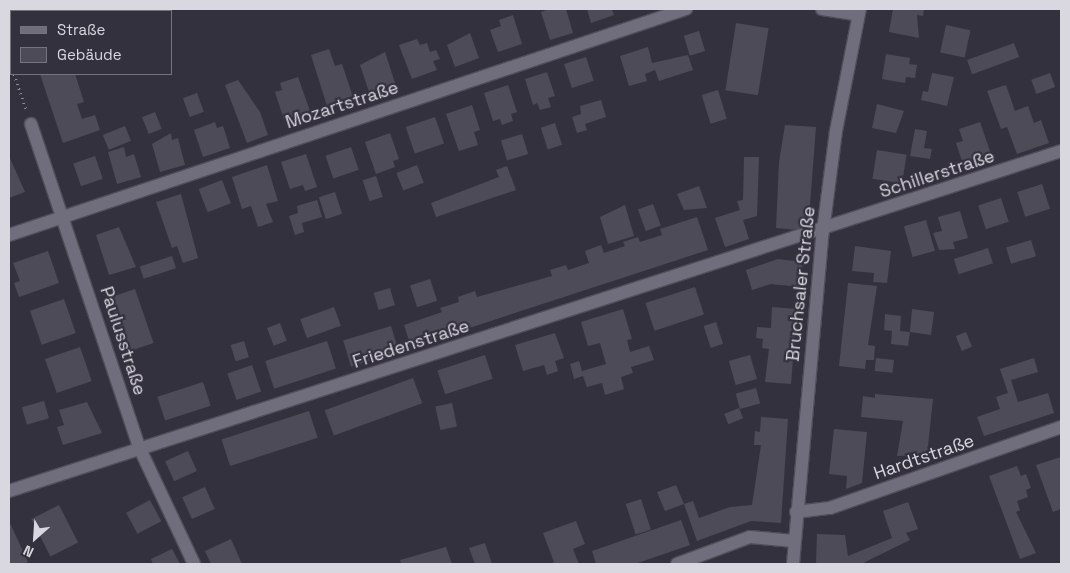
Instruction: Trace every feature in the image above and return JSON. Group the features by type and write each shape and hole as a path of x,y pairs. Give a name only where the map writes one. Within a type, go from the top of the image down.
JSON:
{"street":[{"name":"Mozartstraße","path":"9,235 686,9"},
{"path":"822,9 859,12"},
{"name":"Bruchsaler Straße","path":"793,564 796,512 823,230 836,131 859,12"},
{"name":"Paulusstraße","path":"31,124 65,216 140,449 194,564"},
{"name":"Schillerstraße","path":"823,230 1061,151"},
{"name":"Friedenstraße","path":"9,491 823,230"},
{"name":"Hardtstraße","path":"796,512 830,508 1061,427"},
{"path":"676,564 750,537 794,541"}],"path":[{"path":"14,75 31,124"}],"building":[{"path":"550,9 566,9 573,33 550,40 541,12"},
{"path":"587,9 612,9 614,15 591,23"},
{"path":"893,9 924,9 923,16 917,15 919,38 889,32"},
{"path":"513,15 522,44 498,52 490,30 501,26 499,20"},
{"path":"736,23 769,28 758,95 725,90"},
{"path":"946,25 970,30 965,58 940,52"},
{"path":"699,31 705,51 690,56 684,36"},
{"path":"470,33 479,58 455,67 447,45"},
{"path":"417,39 420,45 427,43 430,52 436,50 440,59 433,61 437,70 412,79 399,45"},
{"path":"1014,43 1019,57 972,74 967,60"},
{"path":"648,47 652,63 688,55 693,70 659,81 655,70 645,74 647,81 629,86 620,56"},
{"path":"329,49 335,66 342,64 353,97 327,106 311,55"},
{"path":"385,52 395,83 369,92 360,65"},
{"path":"886,54 910,58 909,64 917,65 915,78 906,77 905,83 882,79"},
{"path":"586,57 594,81 572,88 564,64"},
{"path":"547,72 555,96 548,98 551,107 540,110 537,103 533,105 525,79"},
{"path":"932,73 954,77 947,106 921,100 923,91 928,92"},
{"path":"1050,73 1055,87 1036,94 1031,80"},
{"path":"40,75 75,75 84,102 77,104 82,119 95,115 100,130 63,143"},
{"path":"298,77 310,111 284,120 275,92 282,90 280,83"},
{"path":"238,80 260,112 268,135 247,143 225,85"},
{"path":"508,85 517,112 511,114 513,121 502,125 500,119 493,121 484,93"},
{"path":"1006,85 1015,111 1028,106 1034,123 1041,120 1049,143 1017,154 1007,127 1001,129 987,91"},
{"path":"718,90 727,119 711,124 702,95"},
{"path":"197,93 204,112 190,117 183,98"},
{"path":"601,100 606,117 585,124 587,130 577,133 572,117 581,114 580,106"},
{"path":"877,104 904,111 896,133 872,128"},
{"path":"472,105 480,130 474,132 478,145 459,151 446,114"},
{"path":"155,112 162,129 149,134 142,117"},
{"path":"435,117 444,143 415,154 406,127"},
{"path":"215,122 217,128 223,126 230,148 203,157 194,130"},
{"path":"980,122 991,154 963,164 956,143 963,141 959,129"},
{"path":"555,123 562,145 548,150 541,128"},
{"path":"785,125 816,127 808,231 776,228 779,162"},
{"path":"125,126 131,141 109,150 103,135"},
{"path":"915,129 927,131 924,148 932,149 930,159 910,156"},
{"path":"171,133 172,140 178,138 185,165 160,172 152,144"},
{"path":"390,133 399,159 393,161 395,167 376,174 365,142"},
{"path":"522,134 528,154 507,161 501,140"},
{"path":"124,147 126,157 134,154 141,177 117,184 108,152"},
{"path":"351,147 359,170 333,178 325,156"},
{"path":"877,150 907,155 902,183 872,179"},
{"path":"306,154 317,187 305,191 303,185 290,189 281,162"},
{"path":"9,156 25,192 9,198"},
{"path":"95,156 103,179 81,186 73,163"},
{"path":"744,157 759,157 757,216 743,220 749,239 725,247 715,218 740,210 737,201 743,200"},
{"path":"267,165 278,201 266,204 273,222 258,227 251,206 242,209 232,177"},
{"path":"417,165 424,183 403,191 396,173"},
{"path":"507,166 516,190 436,217 431,203 499,177 496,170"},
{"path":"376,176 383,197 369,201 363,180"},
{"path":"222,180 231,203 208,212 199,189"},
{"path":"1042,184 1050,209 1025,217 1017,192"},
{"path":"699,186 707,208 684,210 677,194"},
{"path":"335,192 342,214 326,219 319,197"},
{"path":"181,194 198,258 183,263 177,246 172,248 156,202"},
{"path":"1001,198 1009,222 986,229 978,205"},
{"path":"317,200 322,217 302,223 304,232 295,235 289,216 298,213 297,206"},
{"path":"653,204 661,226 646,231 638,209"},
{"path":"625,205 634,236 608,244 600,217"},
{"path":"960,211 968,238 953,242 955,249 939,250 933,233 942,231 938,217"},
{"path":"697,217 708,250 411,347 404,325 442,312 440,308 459,302 458,297 475,291 477,297 552,276 550,270 566,265 568,270 589,263 585,251 601,245 604,253 625,246 623,242 638,237 640,242 662,235 660,229"},
{"path":"926,220 935,251 913,257 904,226"},
{"path":"119,227 136,267 109,275 96,235"},
{"path":"1031,240 1036,256 1011,264 1006,248"},
{"path":"855,246 891,251 887,283 873,282 874,273 852,271"},
{"path":"988,248 993,263 959,274 954,259"},
{"path":"48,251 59,283 19,297 14,283 20,281 13,263"},
{"path":"172,256 176,268 144,279 140,267"},
{"path":"778,259 803,262 800,287 771,284 752,290 746,270"},
{"path":"430,279 437,301 417,307 410,285"},
{"path":"848,283 877,286 868,345 875,346 874,360 866,360 865,369 839,366"},
{"path":"695,287 704,315 655,331 646,303"},
{"path":"390,288 395,305 379,310 374,293"},
{"path":"135,289 154,343 127,352 109,298"},
{"path":"64,299 76,333 42,345 30,311"},
{"path":"334,307 341,326 307,338 300,319"},
{"path":"772,307 797,309 791,384 765,382 769,349 762,348 763,339 756,338 757,327 771,328"},
{"path":"623,309 632,339 627,340 630,352 649,346 654,360 631,367 633,373 621,377 624,389 605,395 602,383 587,387 583,376 574,379 570,364 579,361 582,371 606,364 600,343 588,346 581,322"},
{"path":"912,309 934,312 931,335 910,332"},
{"path":"885,314 901,316 900,331 910,332 908,346 891,344 892,331 884,330"},
{"path":"716,322 723,344 711,348 704,326"},
{"path":"280,323 287,341 274,346 267,328"},
{"path":"391,326 399,352 351,366 343,341"},
{"path":"966,332 972,347 962,351 956,336"},
{"path":"555,333 564,358 555,361 558,371 547,375 544,365 523,371 515,345"},
{"path":"244,341 249,357 236,361 231,345"},
{"path":"327,341 336,369 274,389 265,361"},
{"path":"80,347 92,381 57,393 45,359"},
{"path":"485,355 493,379 445,394 437,370"},
{"path":"750,355 757,379 736,385 729,361"},
{"path":"876,358 894,360 893,373 875,371"},
{"path":"1034,358 1038,372 1011,380 1018,402 1048,393 1054,413 984,436 977,417 1000,409 996,397 1008,393 1000,369"},
{"path":"252,365 261,391 237,400 227,373"},
{"path":"413,378 422,403 334,436 325,410"},
{"path":"203,382 211,406 165,421 157,397"},
{"path":"756,388 760,403 740,409 736,393"},
{"path":"875,394 933,399 927,455 897,456 903,421 861,417 863,396 875,398"},
{"path":"44,401 49,418 27,425 22,407"},
{"path":"87,402 102,433 63,445 57,427 64,425 59,410"},
{"path":"452,403 457,426 440,430 435,407"},
{"path":"739,408 743,418 728,424 724,414"},
{"path":"309,411 318,438 230,466 222,439"},
{"path":"761,417 788,419 781,523 751,521 697,541 684,504 693,501 699,518 730,507 752,505 761,445 754,445 755,431 760,432"},
{"path":"834,429 867,432 862,483 846,489 847,476 829,474"},
{"path":"188,451 197,471 174,481 165,461"},
{"path":"1061,457 1061,509 1053,512 1036,465"},
{"path":"1017,466 1021,476 1026,474 1031,488 1026,490 1028,497 1017,501 1020,510 1016,512 1036,553 1020,559 989,476"},
{"path":"676,485 684,504 665,511 657,492"},
{"path":"205,487 215,509 192,519 182,497"},
{"path":"641,499 651,529 636,534 626,504"},
{"path":"150,500 161,521 137,534 126,513"},
{"path":"908,502 918,529 906,533 910,540 861,564 816,564 817,534 845,535 848,556 892,538 883,511"},
{"path":"59,505 78,542 50,556 31,519"},
{"path":"681,520 690,545 635,564 596,564 592,551"},
{"path":"9,521 28,562 23,564 9,564"},
{"path":"576,521 585,544 573,549 579,564 549,564 554,562 543,533"},
{"path":"231,539 242,564 211,564 205,551"},
{"path":"485,543 492,564 475,564 469,548"},
{"path":"446,547 452,564 401,564 400,560"},
{"path":"172,549 180,564 153,564 151,559"}]}
